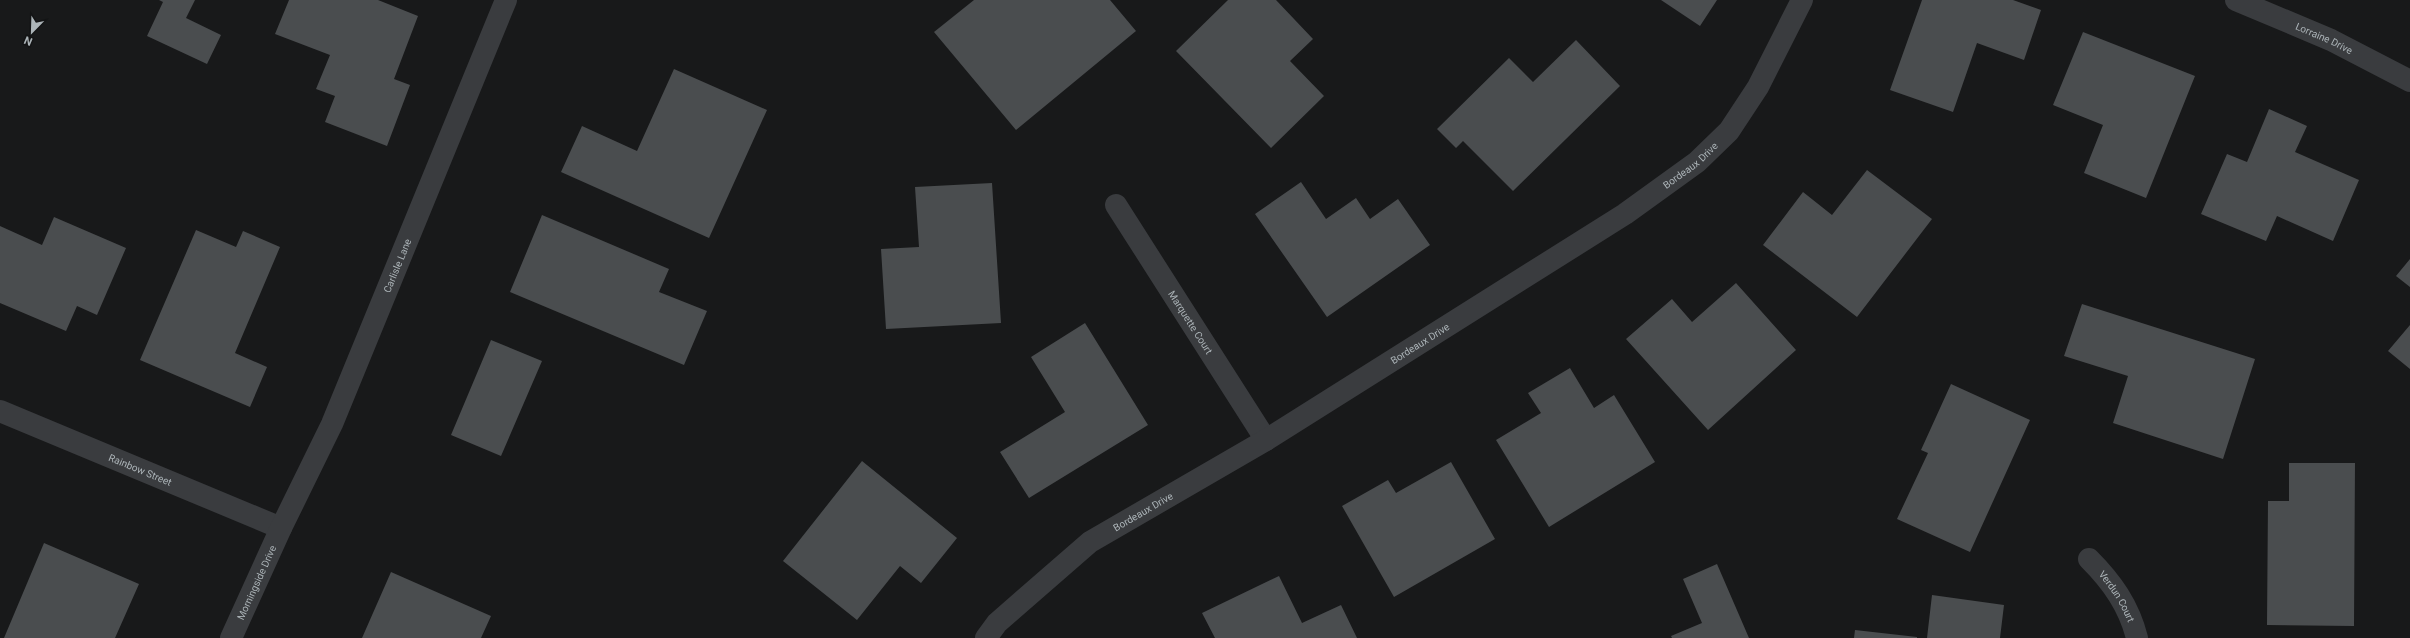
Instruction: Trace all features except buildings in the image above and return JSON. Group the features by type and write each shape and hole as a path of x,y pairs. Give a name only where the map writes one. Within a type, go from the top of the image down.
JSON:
{"street":[{"name":"Carlisle Lane","path":"281,528 332,424 506,0"},
{"name":"Bordeaux Drive","path":"986,638 997,623 1090,542 1266,440 1625,214 1697,162 1729,131 1758,87 1802,0"},
{"name":"Lorraine Drive","path":"2236,0 2331,40 2410,81"},
{"name":"Marquette Court","path":"1116,205 1266,440"},
{"name":"Rainbow Street","path":"0,411 281,528"},
{"name":"Morningside Drive","path":"231,638 281,528"},
{"name":"Verdun Court","path":"2089,559 2111,581 2132,617 2137,638"}]}
